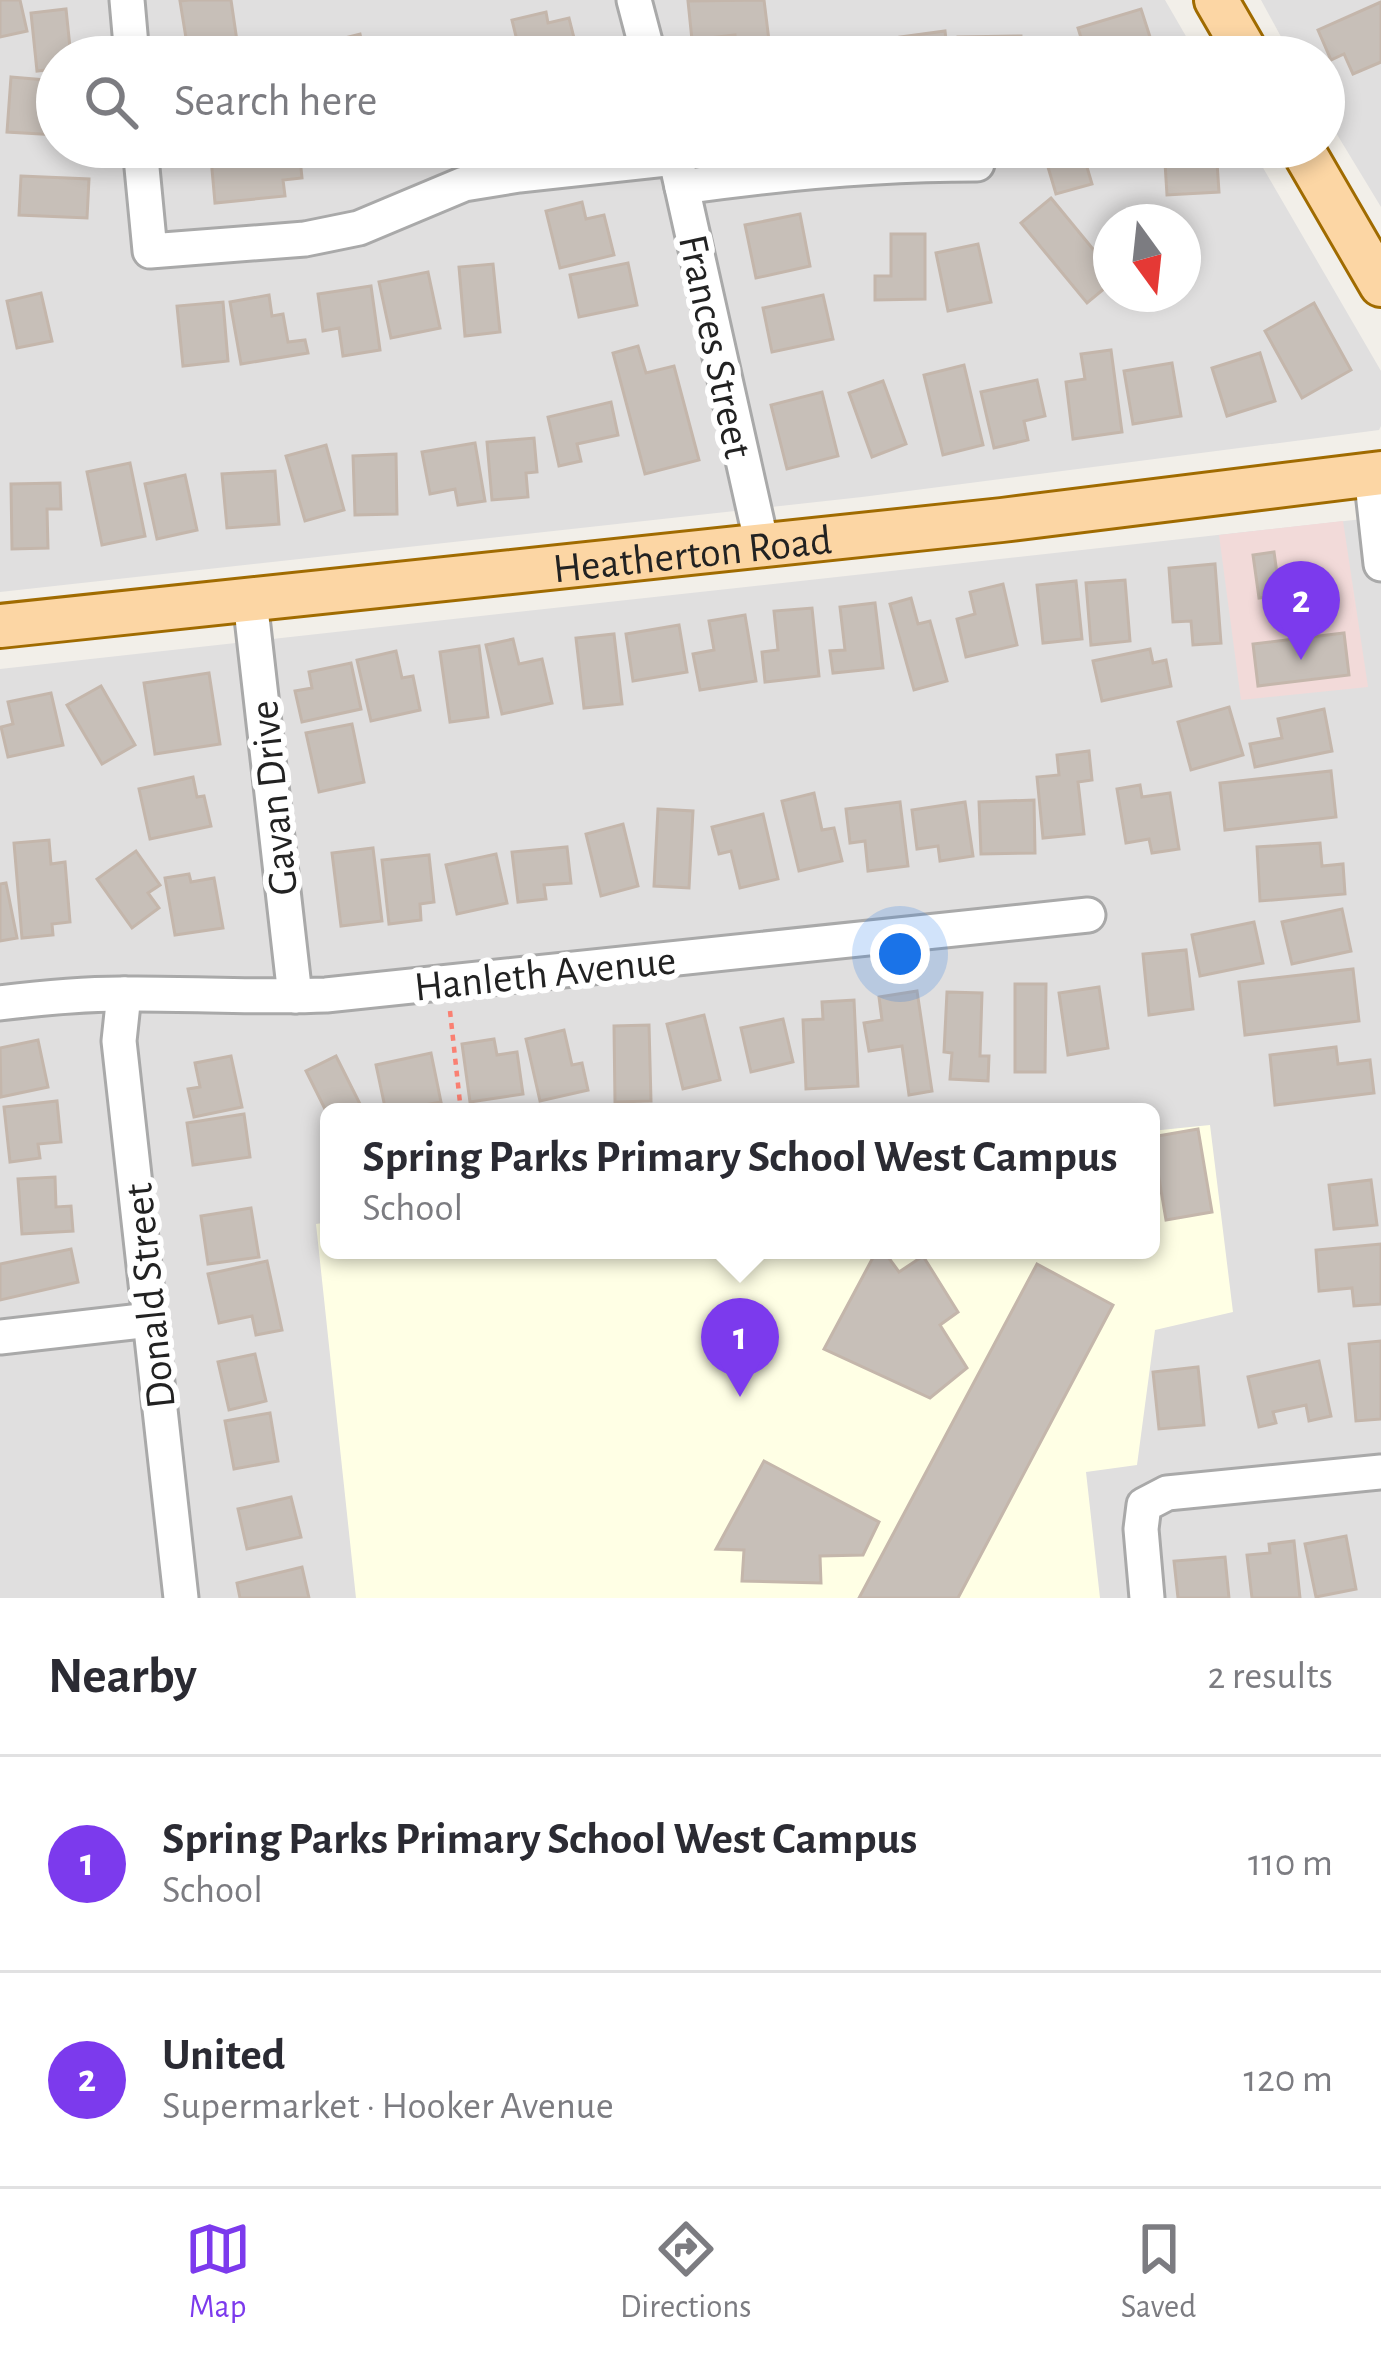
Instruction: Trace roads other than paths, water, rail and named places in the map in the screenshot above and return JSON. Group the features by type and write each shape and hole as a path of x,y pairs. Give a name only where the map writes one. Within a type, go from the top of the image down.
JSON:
{"main road":[{"path":"1216,0 1237,36"},
{"path":"1313,168 1381,285"},
{"name":"Heatherton Road","path":"0,626 1002,520 1376,474"}],"street":[{"path":"127,0 130,36"},
{"path":"634,0 643,36"},
{"path":"142,168 150,251 305,239 358,228 464,184 620,168"},
{"name":"Frances Street","path":"678,168 762,545"},
{"path":"751,168 846,168"},
{"path":"1376,474 1381,564"},
{"name":"Gavan Drive","path":"250,600 295,996"},
{"name":"Hanleth Avenue","path":"0,1003 68,995 295,996 1088,915"},
{"name":"Donald Street","path":"124,994 119,1041 181,1598"},
{"path":"0,1337 150,1320"},
{"path":"1147,1598 1144,1505 1167,1493 1381,1472"}],"place":[{"name":"United","path":"1301,660"},
{"name":"Spring Parks Primary School West Campus","path":"740,1397"}]}
